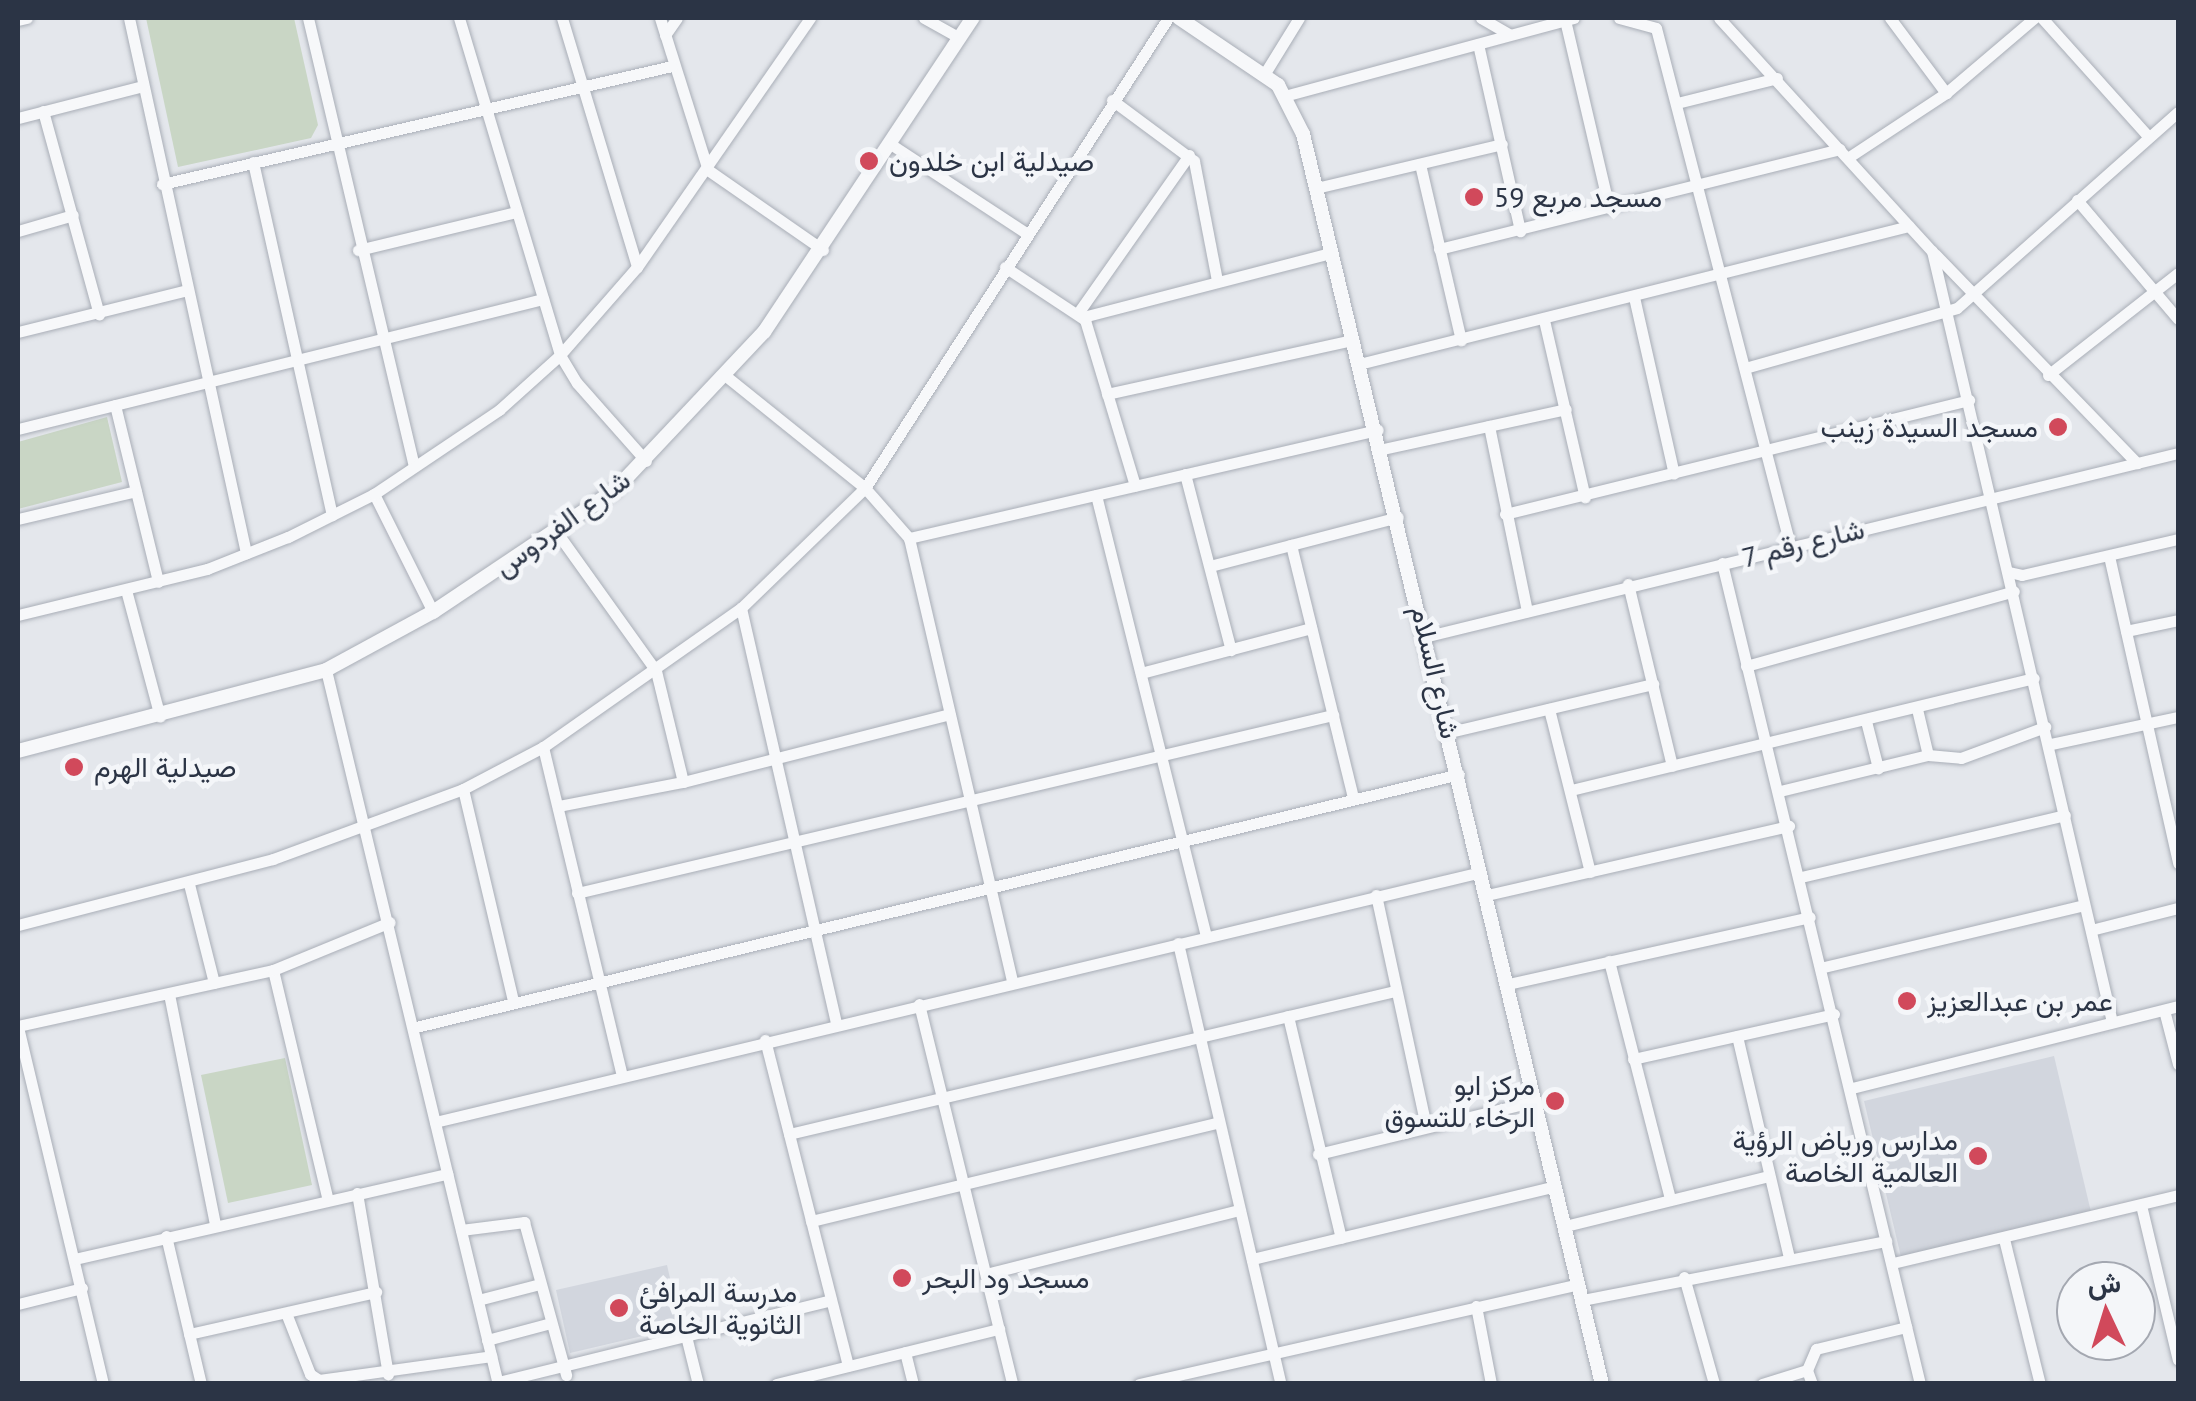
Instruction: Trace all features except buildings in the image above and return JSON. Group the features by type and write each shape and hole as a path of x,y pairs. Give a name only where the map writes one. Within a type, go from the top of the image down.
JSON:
{"street":[{"path":"18,20 28,18"},
{"path":"129,18 184,291 246,554"},
{"path":"308,18 358,250 414,467"},
{"path":"459,18 560,355 576,384 646,461"},
{"path":"562,18 637,267"},
{"path":"660,18 672,66 708,170 823,250"},
{"path":"665,35 677,18"},
{"path":"18,615 158,582 246,554 374,494 500,410 560,355 637,267 810,18"},
{"path":"924,18 960,38"},
{"name":"شارع الفردوس","path":"18,751 160,718 326,670 432,612 558,534 646,461 727,377 823,250 973,18"},
{"path":"18,926 189,884 366,828 462,790 542,747 741,608 864,488 1168,18"},
{"path":"1178,18 1264,74 1288,96 1569,18 1609,208"},
{"path":"1264,74 1299,18"},
{"path":"1481,18 1509,34"},
{"path":"1619,18 1656,28 1790,545"},
{"path":"1719,18 1972,296 2138,463"},
{"path":"1890,18 1946,93"},
{"path":"1439,249 1845,153 1946,93 2034,18"},
{"path":"2042,18 2148,136"},
{"path":"1478,44 1520,231"},
{"path":"162,184 333,144 488,114 672,66"},
{"path":"1678,103 1776,78"},
{"path":"18,118 142,86"},
{"name":"شارع السلام","path":"1288,96 1316,188 1383,449 1602,1384"},
{"path":"1112,100 1189,155 1217,280"},
{"path":"43,111 98,314"},
{"path":"1745,368 1947,314 2178,112"},
{"path":"1316,188 1502,144"},
{"path":"892,145 1026,233"},
{"path":"1080,315 1189,155"},
{"path":"253,162 332,515"},
{"path":"1420,164 1460,340"},
{"path":"2077,200 2178,320"},
{"path":"358,250 516,212"},
{"path":"18,231 73,215"},
{"path":"1359,364 1722,278 1910,226"},
{"path":"1932,251 2051,744 2112,1022"},
{"path":"1080,315 1331,253"},
{"path":"1005,266 1080,315 1136,486"},
{"path":"2048,375 2178,273"},
{"path":"18,332 184,291"},
{"path":"1634,298 1674,474"},
{"path":"18,429 542,299"},
{"path":"1544,320 1585,496"},
{"path":"1107,394 1353,340"},
{"path":"727,377 864,488 909,538 1012,981"},
{"path":"1505,514 1769,454 1969,400"},
{"path":"115,405 158,582"},
{"path":"1383,449 1566,409"},
{"path":"1489,426 1527,611"},
{"path":"909,538 1378,430"},
{"name":"شارع رقم 7","path":"1428,636 1628,584 2178,453"},
{"path":"1185,474 1231,650"},
{"path":"18,519 136,491"},
{"path":"374,494 432,612"},
{"path":"1096,494 1206,935"},
{"path":"1210,566 1398,517"},
{"path":"558,534 656,671 683,782"},
{"path":"2009,572 2109,556 2178,539"},
{"path":"1291,545 1353,798"},
{"path":"2109,556 2174,815 2178,863"},
{"path":"1722,563 1824,968 1920,1384"},
{"path":"1628,584 1672,766"},
{"path":"126,590 160,718"},
{"path":"1746,666 2014,590"},
{"path":"741,608 836,1023"},
{"path":"2126,631 2178,620"},
{"path":"1141,673 1311,628"},
{"path":"326,670 416,1027 498,1383 565,1370 831,1300"},
{"path":"1571,790 2034,678"},
{"path":"1450,732 1653,684"},
{"path":"1549,708 1590,872"},
{"path":"1917,709 1928,756"},
{"path":"558,806 683,782 948,714"},
{"path":"578,893 1333,715"},
{"path":"2051,744 2178,717"},
{"path":"1866,721 1878,768"},
{"path":"1780,791 1928,756 1961,758 2045,727"},
{"path":"542,747 622,1076"},
{"path":"416,1027 513,1000 814,932 987,884 1459,774"},
{"path":"462,790 513,1000"},
{"path":"1801,877 2065,815"},
{"path":"1487,895 1788,826"},
{"path":"435,1122 1480,872"},
{"path":"189,884 214,984"},
{"path":"1376,895 1426,1127"},
{"path":"1824,968 2084,905"},
{"path":"2091,930 2178,908"},
{"path":"1508,984 1810,916"},
{"path":"103,1384 21,1053 18,1026 273,970 390,922"},
{"path":"1178,944 1281,1384"},
{"path":"1608,961 1670,1199"},
{"path":"273,970 328,1200"},
{"path":"789,1134 1395,992"},
{"path":"169,994 215,1225"},
{"path":"919,1004 1012,1384"},
{"path":"1852,1088 2178,1006"},
{"path":"2164,1010 2178,1064"},
{"path":"1633,1058 1834,1014"},
{"path":"1288,1016 1341,1238"},
{"path":"1736,1036 1790,1257"},
{"path":"765,1040 848,1366"},
{"path":"1318,1154 1536,1102"},
{"path":"811,1221 1217,1123"},
{"path":"75,1259 448,1174"},
{"path":"1565,1226 1769,1176"},
{"path":"1252,1259 1555,1186"},
{"path":"357,1194 388,1374"},
{"path":"1893,1263 2178,1195"},
{"path":"2141,1206 2178,1360"},
{"path":"986,1274 1239,1210"},
{"path":"461,1230 522,1220 565,1370"},
{"path":"166,1236 201,1384"},
{"path":"2004,1239 2040,1384"},
{"path":"1582,1300 1684,1277 1886,1242"},
{"path":"1684,1277 1714,1384"},
{"path":"478,1300 540,1284"},
{"path":"1141,1383 1578,1284"},
{"path":"18,1304 82,1288"},
{"path":"189,1334 376,1292"},
{"path":"2162,1295 2178,1292"},
{"path":"1476,1306 1490,1384"},
{"path":"286,1312 314,1378 388,1374 491,1356"},
{"path":"488,1340 551,1323"},
{"path":"1762,1384 1810,1377 1816,1349 1906,1327"},
{"path":"776,1384 999,1330"},
{"path":"686,1336 698,1384"},
{"path":"905,1352 913,1384"}],"shaded area":[{"name":"مدارس ورياض الرؤية العالمية الخاصة","path":"2054,1056 2091,1212 1901,1257 1864,1101"},
{"name":"مدرسة المرافئ الثانوية الخاصة","path":"667,1265 681,1327 570,1353 556,1290"}],"green space":[{"path":"146,18 294,18 318,125 311,138 178,167"},
{"path":"107,417 122,482 18,509 18,442"},
{"path":"285,1058 312,1185 228,1203 201,1075"}],"place":[{"name":"صيدلية ابن خلدون","path":"869,161"},
{"name":"مسجد مربع 59","path":"1474,197"},
{"name":"مسجد السيدة زينب","path":"2058,427"},
{"name":"صيدلية الهرم","path":"74,767"},
{"name":"عمر بن عبدالعزيز","path":"1907,1001"},
{"name":"مركز ابو الرخاء للتسوق","path":"1555,1101"},
{"name":"مدارس ورياض الرؤية العالمية الخاصة","path":"1978,1156"},
{"name":"مسجد ود البحر","path":"902,1278"},
{"name":"مدرسة المرافئ الثانوية الخاصة","path":"619,1308"}]}
